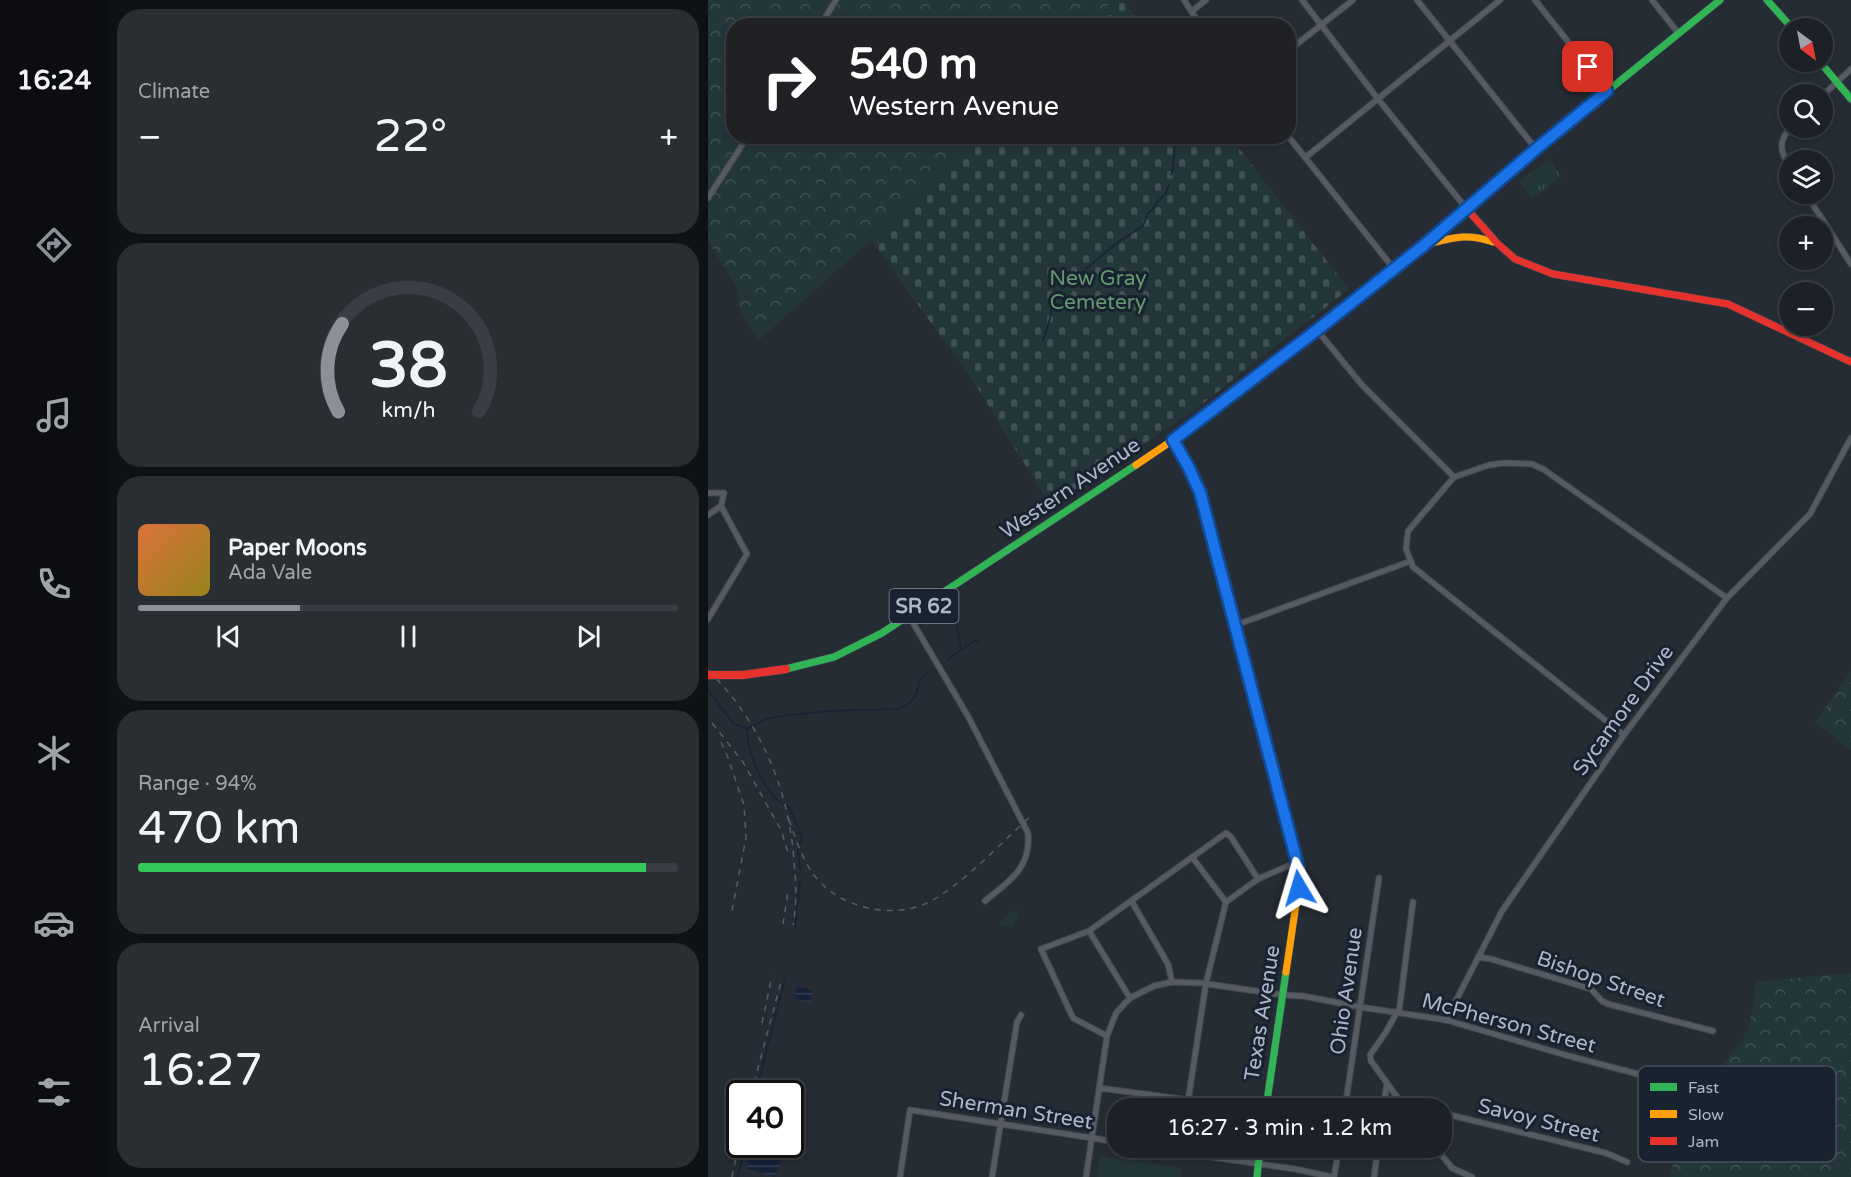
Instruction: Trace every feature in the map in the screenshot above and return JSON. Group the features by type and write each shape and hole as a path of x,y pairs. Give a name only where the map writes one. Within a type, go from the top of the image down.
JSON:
{"main road":[{"name":"Western Avenue","path":"708,675 743,675 786,669 821,661 849,651 882,633 1002,555 1173,440 1317,330 1423,246 1536,149 1720,0"},
{"path":"1767,0 1783,18"},
{"path":"1829,72 1851,99"},
{"path":"1466,208 1497,243 1515,259 1553,274 1728,304 1851,362"},
{"path":"1423,246 1464,235 1483,237 1497,243"},
{"name":"Texas Avenue","path":"1173,440 1200,492 1300,877 1268,1098"},
{"path":"1257,1177 1259,1158"}],"street":[{"path":"825,18 836,0"},
{"path":"1184,0 1197,18"},
{"path":"1192,11 1206,0"},
{"path":"1302,0 1466,208"},
{"path":"1296,45 1353,0"},
{"path":"1417,0 1536,149"},
{"path":"1305,157 1500,0"},
{"path":"1535,0 1607,91"},
{"path":"1652,0 1679,34"},
{"path":"1833,85 1851,69"},
{"path":"708,198 743,144"},
{"path":"1294,144 1394,269"},
{"path":"1812,204 1851,264"},
{"path":"1317,330 1362,385 1455,477"},
{"name":"Sycamore Drive","path":"1446,1020 1502,911 1624,735 1727,598 1810,514 1851,438"},
{"path":"1624,735 1413,567 1406,549 1408,531 1455,477 1488,465 1504,463 1532,465 1543,469 1727,598"},
{"path":"708,493 724,493 721,506 747,554 708,620"},
{"path":"708,515 721,506"},
{"path":"1236,625 1411,561"},
{"path":"909,616 969,718 1028,833 1029,846 1023,865 985,901"},
{"path":"1107,1036 1073,1018 1041,949 1089,931 1226,834 1231,837 1258,879"},
{"path":"1192,857 1226,902"},
{"path":"1189,1098 1206,983 1226,902 1258,879 1297,862"},
{"name":"Ohio Avenue","path":"1346,1098 1379,878"},
{"path":"1132,902 1168,964 1172,982"},
{"path":"1397,1098 1371,1061 1370,1055 1398,1012 1413,902"},
{"path":"1086,1177 1107,1036 1116,1013 1130,998 1089,931"},
{"name":"Bishop Street","path":"1478,957 1591,989 1608,1004 1713,1031"},
{"name":"McPherson Street","path":"1130,998 1154,986 1172,982 1206,983 1303,996 1446,1020 1638,1074"},
{"path":"992,1177 1017,1022 1021,1015"},
{"path":"1385,1098 1387,1084"},
{"path":"1099,1088 1174,1098"},
{"name":"Sherman Street","path":"900,1177 910,1110 1107,1140"},
{"name":"Savoy Street","path":"1452,1115 1606,1153 1627,1162"},
{"path":"1228,1158 1333,1177 1337,1158"},
{"path":"1374,1177 1377,1158"},
{"path":"1444,1158 1452,1168 1472,1177"}],"green space":[{"path":"708,0 1114,0 1095,18 726,18 726,144 968,144 871,240 759,340 738,307 738,291 708,241"},
{"path":"1113,0 1122,0 1136,18 1094,18"},
{"name":"New Gray Cemetery","path":"968,144 1235,144 1349,289 1193,411 1050,505 973,381 871,240"},
{"path":"1550,159 1561,177 1532,198 1519,182"},
{"path":"1851,671 1851,750 1815,723"},
{"path":"1012,911 1018,912 1019,915 1012,927 1001,925 1000,921"},
{"path":"1851,973 1851,1177 1670,1177 1674,1162 1836,1162 1836,1066 1720,1066 1732,1054 1748,1030 1755,996 1755,982"},
{"path":"1100,1156 1182,1168 1181,1177 1097,1177"}],"water":[{"path":"797,987 813,992 810,1002 795,999"},
{"path":"749,1158 781,1158 775,1177 746,1168"}],"waterway":[{"path":"1171,175 1175,144"},
{"path":"1062,289 1118,242 1143,226 1148,213 1166,193 1169,185"},
{"path":"1043,341 1056,296"},
{"path":"954,610 961,649"},
{"path":"947,660 974,641 978,641"},
{"path":"708,690 733,723 747,729 766,719 782,716 828,711 897,709 913,700 920,682 929,672"},
{"path":"747,730 754,763 759,774 772,795 789,807 802,837 798,849 800,869"},
{"path":"795,927 800,881"},
{"path":"759,1080 785,979"},
{"path":"737,1177 743,1158"}],"railway":[{"path":"708,670 743,711 769,758 778,782 786,808 794,861 796,893 793,925"},
{"path":"712,723 743,762 781,830 788,852"},
{"path":"721,742 744,805 746,838 731,916"},
{"path":"789,820 804,859 822,884 836,895 852,903 888,910 922,905 938,897 975,869 1032,815"},
{"path":"783,924 788,891"},
{"path":"762,1023 772,976"},
{"path":"755,1080 782,978"},
{"path":"732,1177 736,1158"}],"traffic: fast":[{"path":"1366,292 1536,149 1720,0"},
{"path":"1767,0 1783,18"},
{"path":"1828,72 1851,99"},
{"path":"1173,440 1200,492 1268,749"},
{"path":"786,669 834,657 882,633 1136,465"},
{"path":"1267,1098 1286,972"},
{"path":"1257,1177 1259,1158"}],"traffic: slow":[{"path":"1423,245 1466,237 1493,242"},
{"path":"1136,465 1173,440 1366,292"},
{"path":"1268,749 1300,877 1286,972"}],"traffic: jam":[{"path":"1466,208 1497,243 1515,259 1553,274 1728,304 1851,362"},
{"path":"708,675 743,675 786,669"}],"route":[{"path":"1299,888 1300,877 1297,862 1200,492 1173,440 1423,246 1607,91 1588,67"}]}
